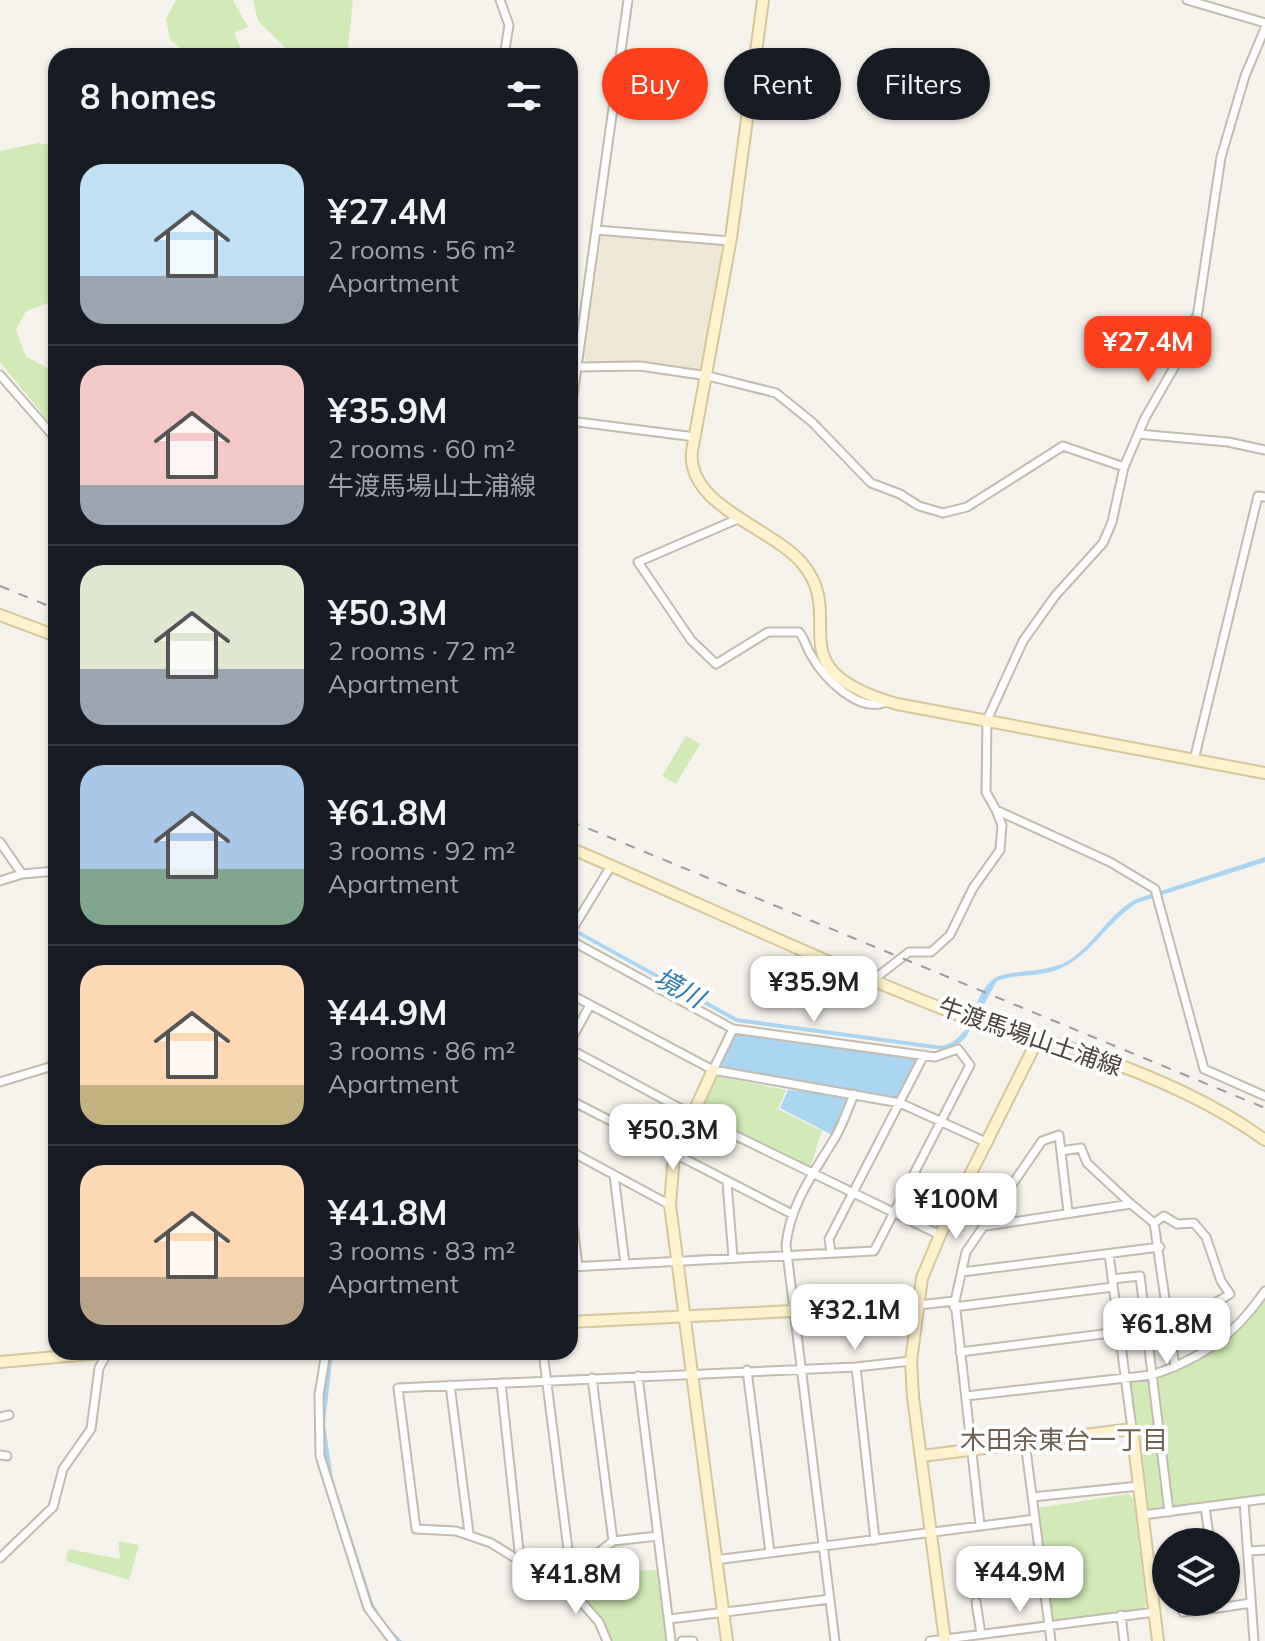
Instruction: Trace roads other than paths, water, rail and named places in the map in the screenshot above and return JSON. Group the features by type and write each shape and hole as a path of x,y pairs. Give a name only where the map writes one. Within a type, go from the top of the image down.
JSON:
{"street":[{"path":"500,0 509,25 505,48"},
{"path":"578,360 628,0"},
{"path":"763,0 730,241 695,437 692,467 698,485 788,549 806,567 817,596 820,648 832,669 857,692 888,701 1265,773"},
{"path":"873,980 909,952 931,952 950,935 973,888 1000,850 1002,825 986,792 987,720 1023,641 1055,596 1103,543 1112,522 1124,467 1138,434 1195,331 1221,157 1261,48 1265,26 1187,0"},
{"path":"596,230 730,241"},
{"path":"578,367 640,366 708,376 776,393 812,422 871,483 900,494 919,506 943,513 967,507 1063,446 1124,467"},
{"path":"0,375 48,430"},
{"path":"578,420 695,437"},
{"path":"1138,434 1228,442 1265,450"},
{"path":"1194,760 1258,496 1265,497"},
{"path":"742,517 638,562 691,640 716,664 768,632 799,632 811,656 852,698 866,705 880,706 888,701"},
{"path":"0,615 48,633"},
{"path":"996,810 1135,874 1157,893 1204,1069 1265,1096"},
{"path":"0,842 22,874"},
{"name":"牛渡馬場山土浦線","path":"578,852 952,1012 1099,1058 1194,1097 1225,1112 1265,1140"},
{"path":"578,920 611,866"},
{"path":"0,881 22,874 48,872"},
{"path":"578,944 733,1029 924,1055 942,1056 958,1049 970,1065 874,1251 578,1266"},
{"path":"578,998 713,1070 900,1103 988,1143"},
{"path":"578,1027 590,1005"},
{"path":"727,1641 670,1205 674,1155 733,1029"},
{"path":"945,1640 911,1361 916,1305 922,1278 940,1235 1038,1039"},
{"path":"578,1053 691,1114 940,1235"},
{"path":"831,1253 829,1239 924,1055"},
{"path":"0,1082 48,1067"},
{"path":"835,1641 786,1256 792,1214 812,1173 835,1138 854,1094"},
{"path":"578,1104 792,1214"},
{"path":"980,1525 955,1304 966,1252 1042,1141 1059,1135 1068,1212"},
{"path":"1061,1151 1081,1148 1087,1163 1154,1223 1160,1247 1175,1367"},
{"path":"578,1155 670,1205"},
{"path":"614,1175 625,1264"},
{"path":"727,1182 733,1258"},
{"path":"986,1226 1131,1204"},
{"path":"1154,1223 1164,1216 1177,1224 1194,1223 1206,1237 1220,1269 1221,1281 1230,1294 1171,1330"},
{"path":"962,1272 1160,1247"},
{"path":"1109,1254 1152,1588"},
{"path":"578,1322 955,1304 1113,1283 1140,1276 1169,1512"},
{"path":"966,1396 1152,1375 1175,1367 1199,1357 1231,1335 1265,1291"},
{"path":"960,1352 1119,1332"},
{"path":"0,1362 48,1358"},
{"path":"0,1558 53,1507 63,1469 91,1429 99,1368 104,1360"},
{"path":"325,1360 319,1395 320,1456 368,1608 393,1641"},
{"path":"544,1360 571,1573"},
{"path":"607,1641 592,1611 520,1560 469,1533 416,1529 398,1388 856,1367 911,1361"},
{"path":"856,1367 875,1540"},
{"path":"747,1370 770,1553"},
{"path":"638,1376 671,1641"},
{"path":"592,1378 613,1541"},
{"path":"501,1383 520,1560"},
{"path":"450,1385 469,1533"},
{"path":"922,1456 1132,1429"},
{"path":"1025,1442 1051,1641"},
{"path":"1032,1497 1139,1486"},
{"path":"1143,1515 1265,1499"},
{"path":"1244,1502 1254,1641 1265,1639"},
{"path":"1205,1507 1208,1528"},
{"path":"715,1560 1035,1519"},
{"path":"558,1584 613,1541 658,1536"},
{"path":"1249,1551 1265,1550"},
{"path":"669,1619 830,1599"},
{"path":"976,1602 981,1634"},
{"path":"1240,1604 1251,1603"},
{"path":"930,1641 981,1634 995,1637 1049,1625 1152,1612"},
{"path":"1121,1615 1124,1641"},
{"path":"1155,1616 1158,1641"},
{"path":"682,1641 693,1641"}],"water":[{"name":"境川","path":"1265,857 1265,862 1137,903 1081,956 1059,969 997,981 966,1037 943,1050 736,1022 578,934 578,930 737,1018 942,1046 961,1034 979,997 992,980 1006,974 1048,968 1068,961 1086,947 1117,913 1136,899"},
{"path":"734,1031 922,1056 899,1101 715,1069"},
{"path":"788,1090 852,1095 834,1136 780,1108"},
{"path":"328,1360 332,1360 325,1424 333,1479 373,1603 384,1623 402,1641 396,1641 369,1603 325,1462 322,1405"}],"waterway":[{"path":"1210,203 1216,162"},
{"path":"1209,214 1210,208"},
{"path":"1202,260 1206,232"},
{"path":"1198,283 1201,264"},
{"path":"1195,298 1197,289"},
{"path":"1178,354 1192,314"}],"railway":[{"path":"0,586 48,606"},
{"path":"578,824 1265,1108"}],"district":[{"name":"木田余東台一丁目","path":"1064,1440"}]}
